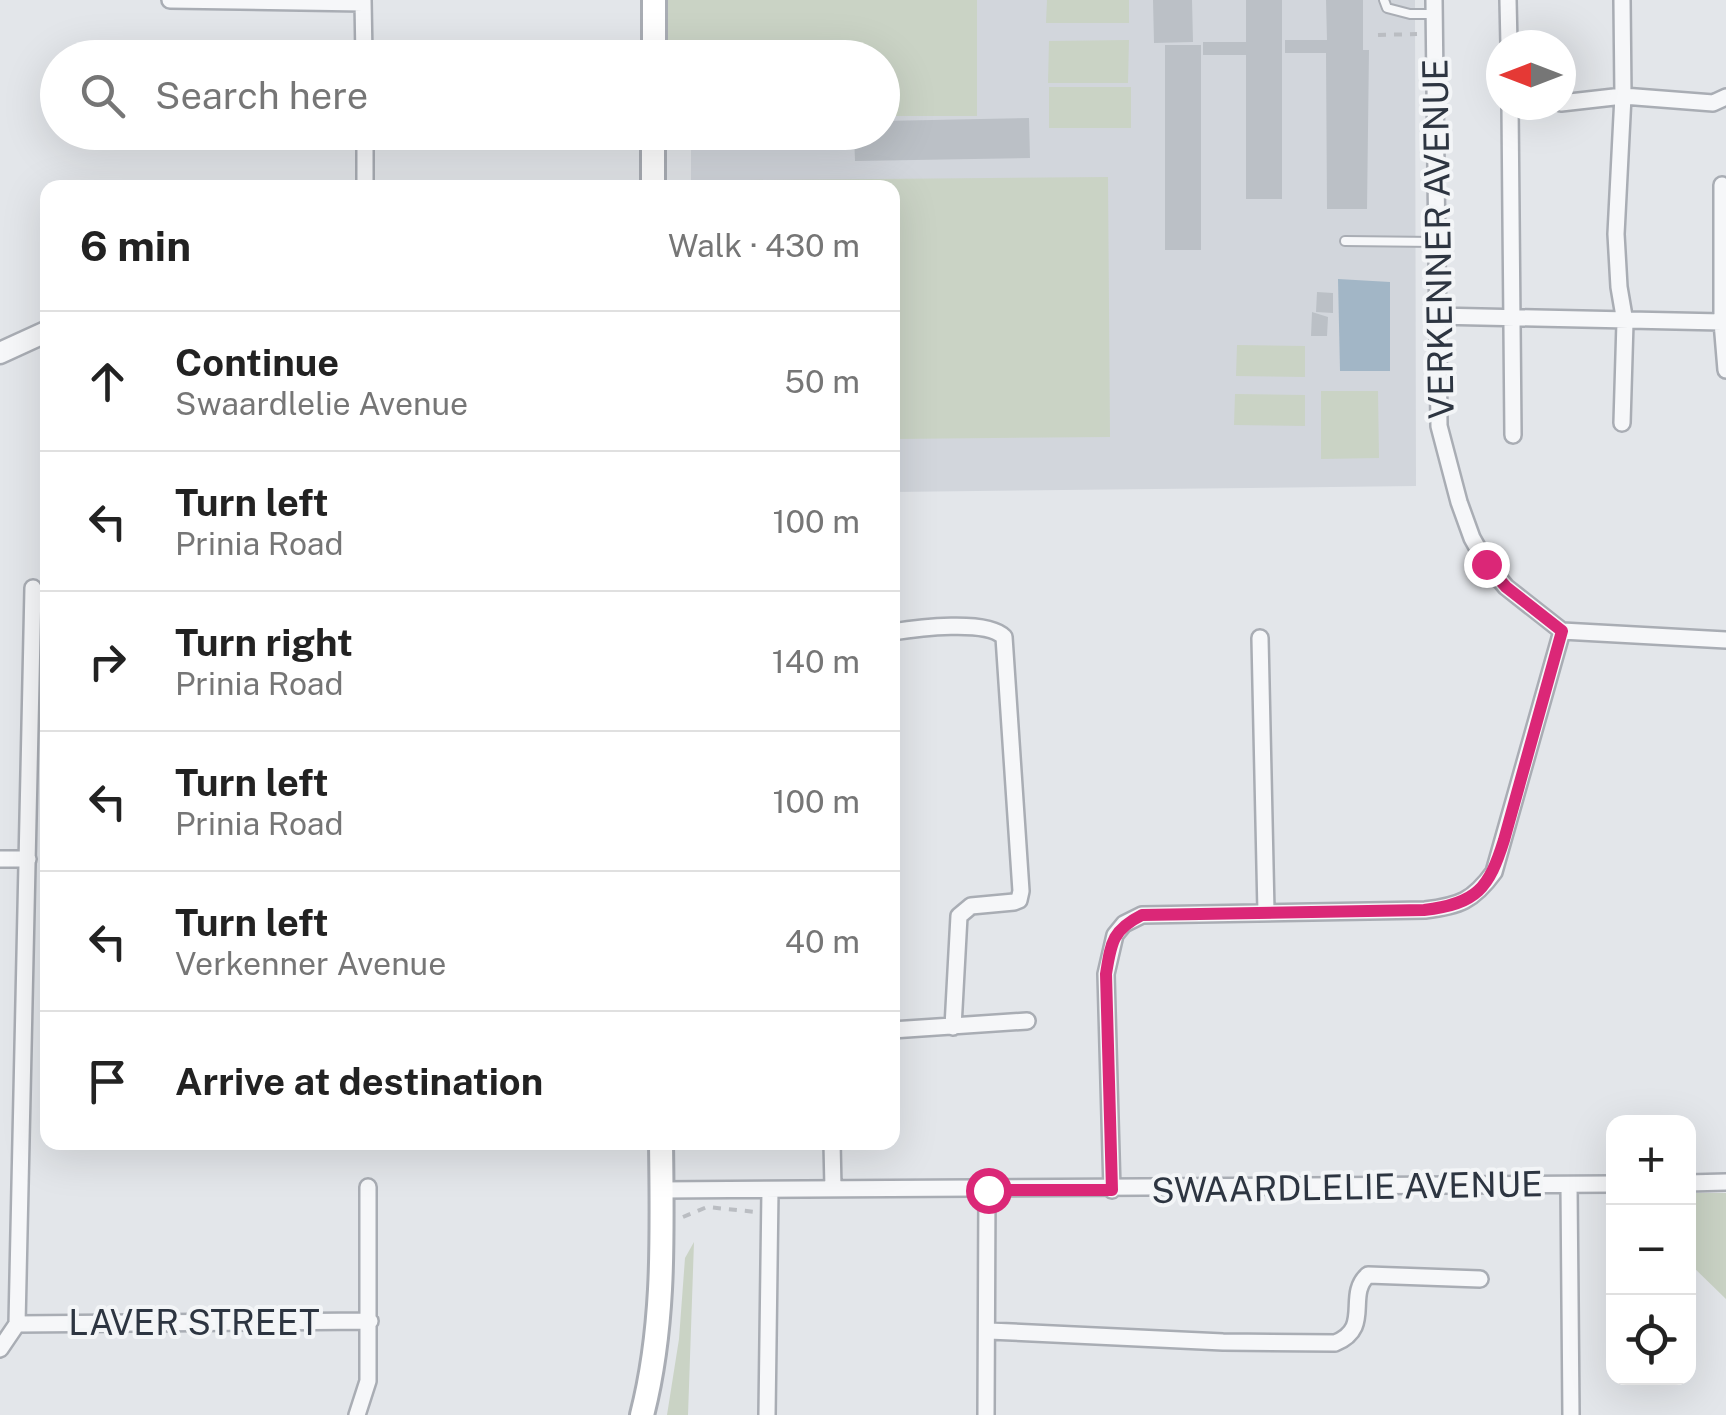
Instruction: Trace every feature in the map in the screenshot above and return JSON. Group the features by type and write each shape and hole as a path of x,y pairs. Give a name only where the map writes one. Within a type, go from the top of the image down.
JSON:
{"main road":[{"path":"654,0 654,40"},
{"path":"653,150 653,180"},
{"path":"642,1415 655,1349 660,1150"}],"street":[{"path":"170,0 363,1 364,40"},
{"path":"1508,0 1508,30"},
{"path":"1622,0 1624,96 1616,234 1625,322 1622,423"},
{"name":"VERKENNER AVENUE","path":"1434,7 1439,426 1472,538 1486,564 1506,587 1562,631"},
{"path":"1576,101 1624,96 1713,102 1726,97"},
{"path":"1510,120 1513,435"},
{"path":"364,150 365,180"},
{"path":"1722,184 1726,370"},
{"path":"1436,316 1722,322"},
{"path":"0,353 40,335"},
{"path":"0,1349 18,1324 34,588"},
{"path":"900,631 992,628 1004,638 1021,891 1019,900 970,906 959,916 953,1027"},
{"path":"1112,1190 1106,974 1115,934 1124,924 1142,915 1454,907 1479,893 1494,872 1562,631 1726,640"},
{"path":"1260,638 1266,912"},
{"path":"0,859 28,859"},
{"path":"900,1030 1028,1022"},
{"path":"832,1150 833,1190"},
{"path":"1696,1183 1726,1182"},
{"name":"SWAARDLELIE AVENUE","path":"661,1190 1606,1184"},
{"path":"1569,1185 1571,1415"},
{"path":"357,1415 368,1381 368,1187"},
{"path":"767,1415 770,1190"},
{"path":"986,1415 988,1190"},
{"path":"989,1331 1335,1343 1355,1329 1360,1282 1364,1277 1480,1279"},
{"name":"LAVER STREET","path":"18,1324 370,1321"}],"lane":[{"path":"1384,0 1394,12 1434,7"},
{"path":"1345,241 1436,242"}],"path":[{"path":"1378,35 1427,34"},
{"path":"680,1223 688,1213 706,1207 770,1213"}],"shaded area":[{"path":"691,0 1415,0 1416,486 900,492 900,180 691,180 691,150 900,150 900,40 823,40"}],"green space":[{"path":"659,0 977,0 977,116 900,116 900,40 659,40"},
{"path":"1047,0 1129,0 1129,23 1046,23"},
{"path":"1129,40 1128,83 1048,83 1049,41"},
{"path":"1049,87 1131,87 1131,128 1049,128"},
{"path":"1108,177 1110,437 900,439 900,180 747,180"},
{"path":"1237,345 1305,346 1305,377 1236,376"},
{"path":"1321,391 1378,391 1379,458 1321,459"},
{"path":"1235,394 1305,395 1305,426 1234,425"},
{"path":"1696,1193 1726,1193 1726,1299 1696,1270"},
{"path":"694,1242 688,1415 667,1415 679,1339 685,1258"}],"water":[{"path":"1338,279 1390,282 1390,371 1340,371"}],"building":[{"path":"1153,0 1192,0 1193,42 1154,43"},
{"path":"1246,0 1282,0 1282,199 1246,199 1246,55 1203,55 1203,42 1246,42"},
{"path":"1326,0 1363,0 1363,50 1369,50 1367,209 1327,209 1326,53 1285,53 1285,40 1327,40"},
{"path":"1165,45 1201,45 1201,250 1165,250"},
{"path":"1029,118 1030,158 855,161 855,150 900,150 900,121"},
{"path":"1317,292 1333,293 1333,313 1316,312"},
{"path":"1312,312 1328,317 1327,336 1311,336"}],"route":[{"path":"988,1190 1112,1190 1106,974 1115,934 1124,924 1142,915 1424,910 1454,907 1479,893 1494,872 1562,631 1506,587 1486,564"}]}
